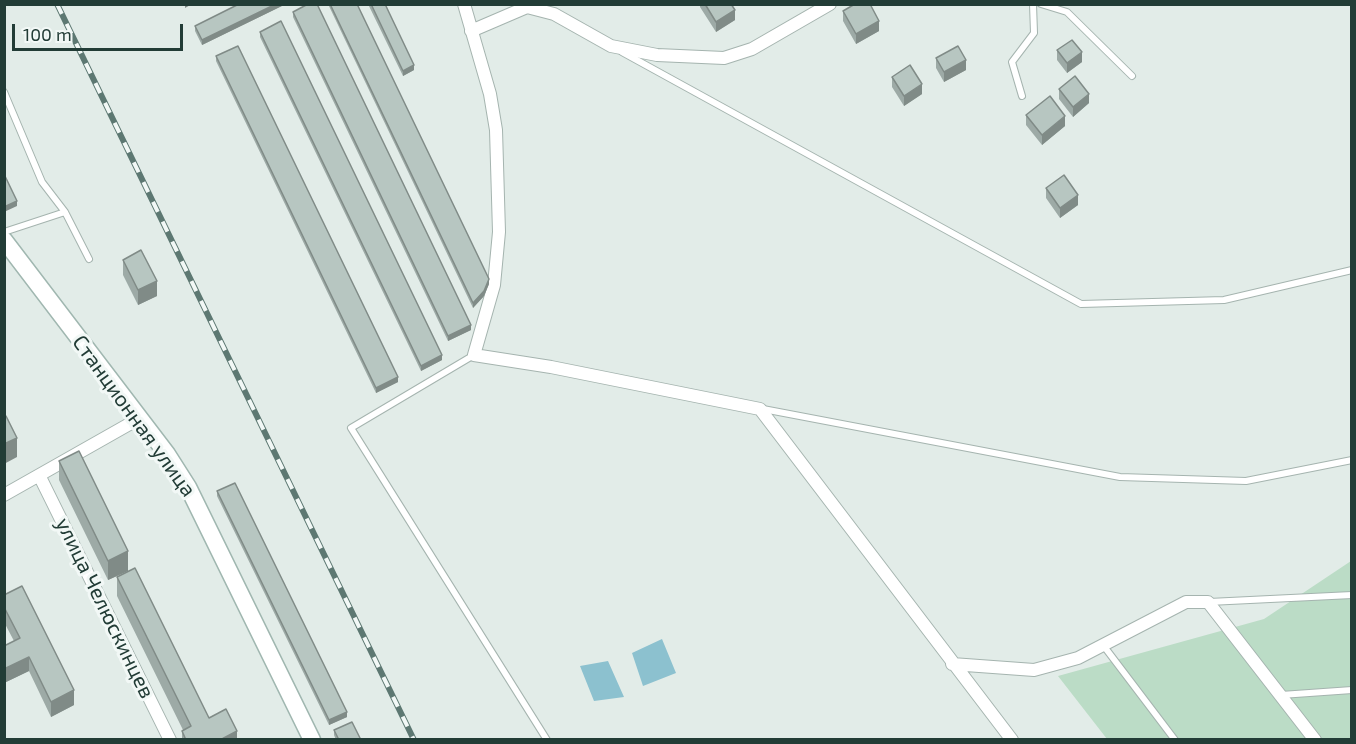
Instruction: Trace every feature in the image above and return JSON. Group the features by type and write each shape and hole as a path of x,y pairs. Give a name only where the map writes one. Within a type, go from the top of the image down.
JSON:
{"main road":[{"name":"Станционная улица","path":"4,240 167,454 197,502 306,738"}],"street":[{"path":"464,4 490,94 496,130 499,232 494,285 474,355 551,367 760,409 1012,740"},
{"path":"471,31 525,6 554,14 611,46 657,56 724,58 753,49 830,4"},
{"path":"4,495 40,477 140,418"},
{"name":"улица Челюскинцев","path":"40,477 170,740"},
{"path":"952,664 1034,670 1077,658 1186,602 1208,602 1315,740"}],"lane":[{"path":"1022,96 1012,62 1034,33 1033,4"},
{"path":"1041,4 1067,12 1132,76"},
{"path":"611,46 1081,304 1224,300 1352,270"},
{"path":"4,92 42,182 65,212 89,259"},
{"path":"4,232 65,212"},
{"path":"474,355 351,428 547,740"},
{"path":"760,409 1120,477 1246,482 1352,460"},
{"path":"1208,602 1352,595"},
{"path":"1103,645 1175,740"},
{"path":"1280,695 1352,690"}],"green space":[{"path":"1351,561 1351,739 1107,739 1058,676 1264,619"}],"water":[{"path":"662,639 676,673 643,686 632,653"},
{"path":"608,661 624,697 594,701 580,666"}],"building":[{"path":"239,4 276,4 202,40 195,26"},
{"path":"308,4 317,4 471,325 448,336 293,12"},
{"path":"330,4 357,4 489,279 484,291 473,303"},
{"path":"371,4 385,4 414,65 403,71"},
{"path":"705,4 731,4 735,10 716,22"},
{"path":"855,4 870,4 879,21 856,34 843,11"},
{"path":"281,21 442,355 421,366 260,32"},
{"path":"1072,40 1082,52 1067,63 1057,50"},
{"path":"238,46 398,377 376,388 216,56"},
{"path":"958,46 966,60 944,72 936,58"},
{"path":"910,65 922,84 904,96 892,77"},
{"path":"1075,76 1089,94 1073,107 1059,89"},
{"path":"1050,96 1065,116 1042,135 1026,115"},
{"path":"4,174 17,201 4,207"},
{"path":"1064,175 1078,195 1060,208 1046,188"},
{"path":"141,250 157,281 138,290 123,260"},
{"path":"6,416 17,438 4,444 4,417"},
{"path":"79,451 128,551 108,561 59,461"},
{"path":"235,483 347,712 329,720 217,491"},
{"path":"135,568 209,718 226,709 237,731 220,740 186,740 182,731 191,726 117,577"},
{"path":"22,586 74,690 51,702 29,657 4,669 4,646 20,638 4,607 4,595"},
{"path":"352,722 361,740 339,740 334,730"}],"railway":[{"path":"57,4 414,740"}]}
